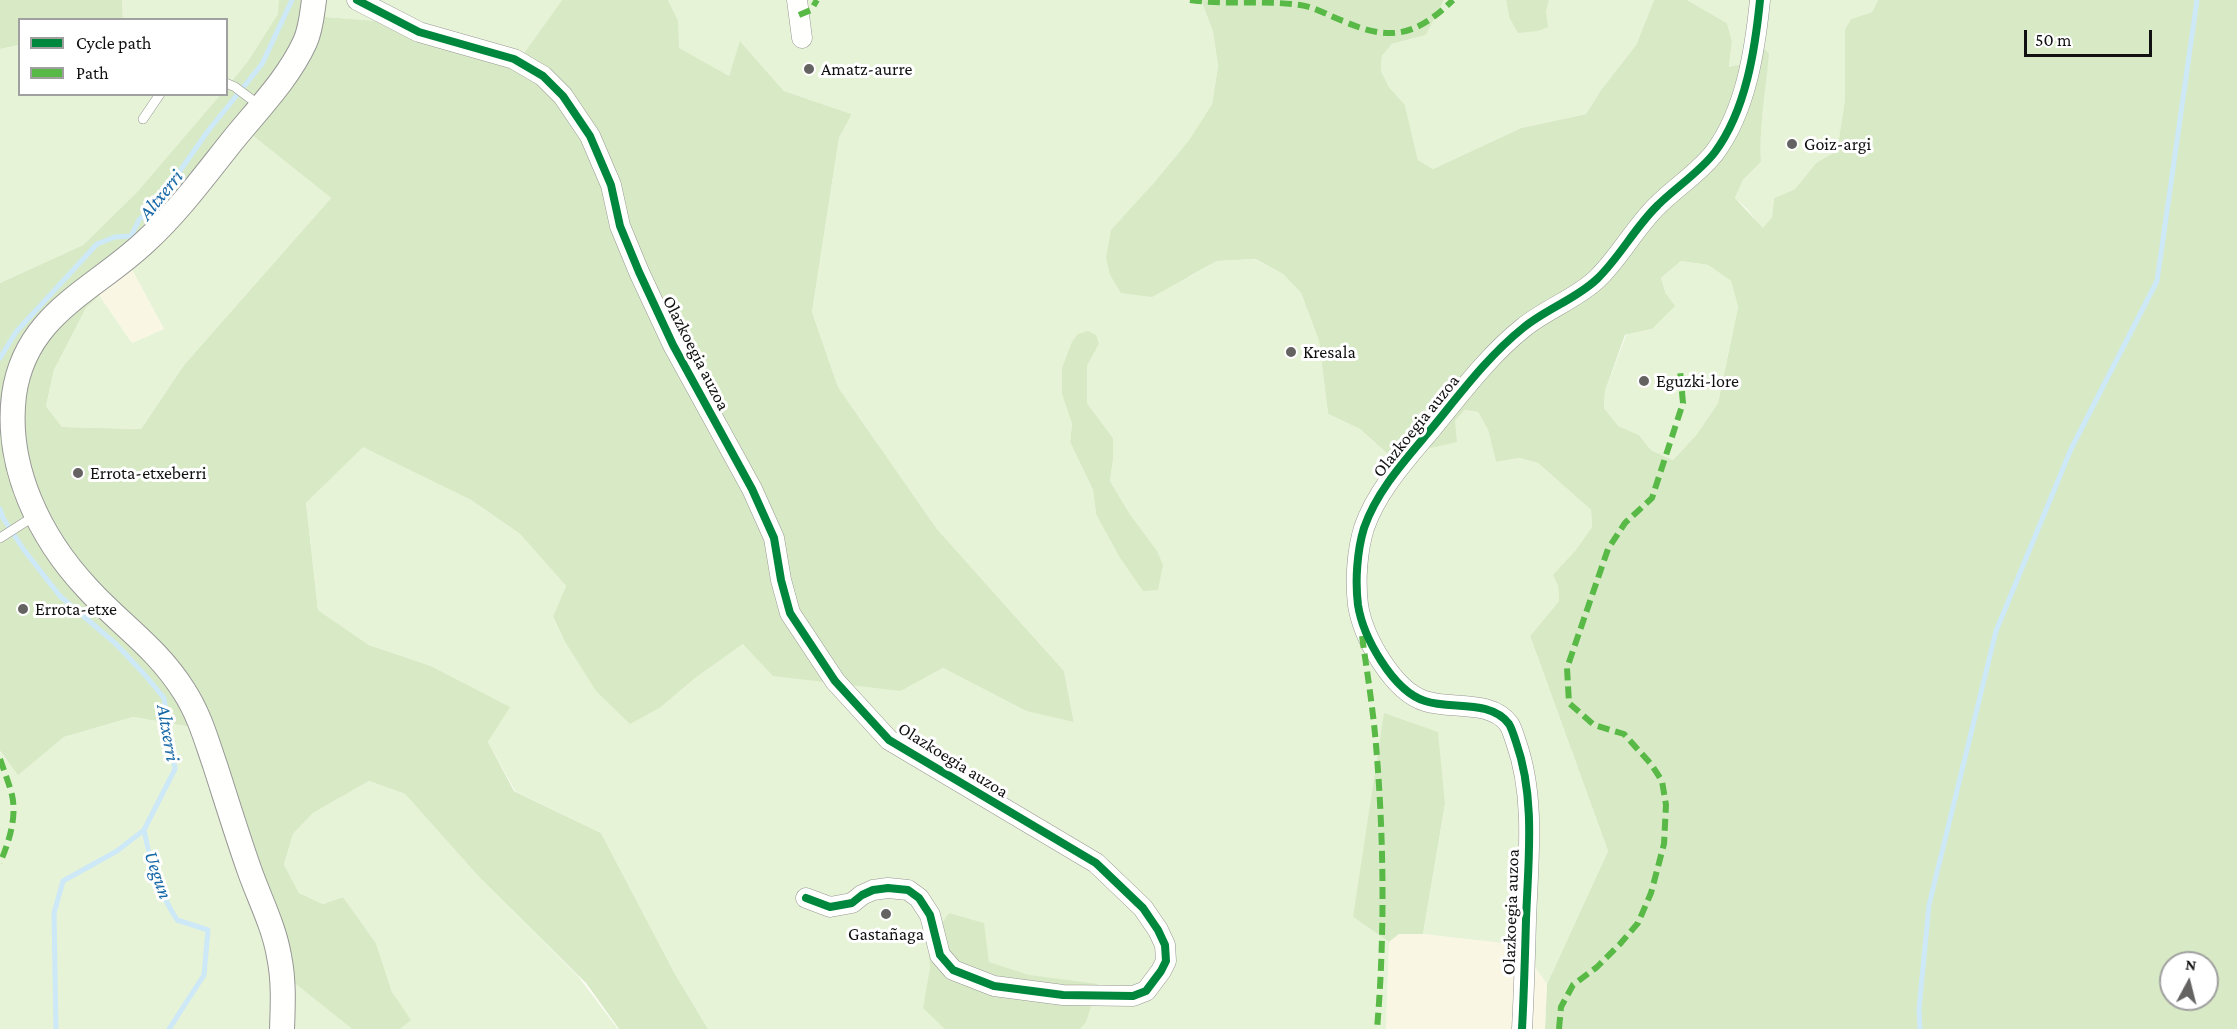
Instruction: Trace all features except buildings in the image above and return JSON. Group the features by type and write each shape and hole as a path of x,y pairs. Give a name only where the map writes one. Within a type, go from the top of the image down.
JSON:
{"street":[{"path":"282,1029 284,986 279,952 249,870 199,717 170,669 154,651 90,592 28,519 15,454 13,423 14,394 21,367 44,326 70,299 144,244 171,216 256,103 284,77 306,40 314,0"},
{"name":"Olazkoegia auzoa","path":"357,0 420,32 514,59 543,76 563,96 590,136 611,185 620,226 673,345 752,489 774,538 781,580 790,613 835,681 889,740 1096,863 1143,908 1162,938 1166,961 1146,991 1133,996 1063,995 994,986 953,970 940,955 930,915 919,898 908,890 888,888 873,890 852,903 830,907 806,898"},
{"path":"797,0 802,38"},
{"name":"Olazkoegia auzoa","path":"1522,1029 1529,831 1524,765 1510,725 1497,713 1483,708 1442,705 1424,701 1407,693 1396,683 1375,652 1359,609 1358,578 1364,529 1392,478 1495,354 1539,315 1600,277 1656,207 1714,153 1733,119 1740,98 1756,35 1760,0"}],"lane":[{"path":"231,85 256,103"},
{"path":"143,118 159,96"},
{"path":"1,537 28,519"}],"shaded area":[{"path":"130,266 164,329 132,343 99,295"},
{"path":"1399,934 1423,934 1519,945 1547,984 1545,1029 1386,1029 1389,942"}],"green space":[{"path":"0,0 122,0 123,18 18,18 18,45 0,49"},
{"path":"122,0 279,0 279,13 248,61 228,86 228,18 123,18"},
{"path":"279,0 324,0 325,17 418,24 521,57 562,0 668,0 678,20 679,48 729,76 740,41 784,91 852,114 839,138 812,312 838,387 937,529 1064,671 1074,722 1026,711 943,668 901,691 773,676 743,644 694,679 661,707 630,724 596,691 564,640 553,617 566,586 520,534 471,500 363,447 306,503 318,610 369,645 431,666 510,707 488,742 514,791 601,833 675,974 708,1029 619,1029 586,983 480,878 405,794 369,781 313,813 293,834 284,865 299,893 323,904 343,897 376,943 392,992 411,1020 400,1029 352,1029 288,978 208,730 133,717 64,737 18,775 0,751 0,283 83,245 137,192 219,96 228,96 228,86 248,61 278,14","holes":["252,135 331,198 184,365 141,429 62,427 46,406 54,370 86,308 130,266"]},
{"path":"324,0 562,0 521,57 418,24 324,17"},
{"path":"668,0 1201,0 1213,32 1218,66 1212,104 1189,140 1152,185 1189,277 1217,261 1254,259 1283,274 1301,293 1319,341 1328,414 1360,429 1391,457 1455,421 1465,410 1478,412 1488,430 1496,462 1519,458 1538,463 1591,510 1592,527 1575,551 1558,585 1559,601 1530,636 1608,851 1547,984 1519,945 1423,934 1445,804 1353,917 1389,942 1386,1029 708,1029 675,974 601,833 515,791 488,742 509,707 431,666 369,645 318,610 306,503 363,446 471,500 520,534 566,586 553,618 564,640 661,707 694,679 743,644 901,691 943,668 1026,711 1074,721 1064,671 937,529 838,387 812,312 839,138 852,114 784,91 741,42 729,76 651,117 678,20","holes":["1088,331 1099,344 1087,366 1087,403 1113,438 1110,481 1131,516 1096,514 1093,490 1070,442"]},
{"path":"1201,0 1444,0 1426,35 1392,44 1382,56 1381,71 1389,87 1405,105 1418,160 1433,169 1521,128 1586,114 1601,90 1636,45 1654,0 1687,0 1727,23 1732,41 1729,67 1742,64 1762,46 1769,54 1762,122 1761,162 1743,180 1735,198 1763,228 1772,217 1774,198 1795,189 1816,163 1837,151 1845,99 1845,29 1851,19 1872,12 1878,0 2237,0 2237,1029 1545,1029 1547,984 1608,851 1530,636 1559,601 1558,585 1553,575 1575,551 1592,527 1591,510 1538,463 1519,458 1496,462 1488,430 1478,412 1465,410 1455,421 1457,442 1391,457 1360,429 1328,414 1319,341 1301,293 1283,274 1255,259 1217,261 1152,297 1121,293 1110,275 1106,258 1111,230 1189,140 1212,104 1218,66 1213,32","holes":["1681,261 1708,265 1731,281 1738,307 1718,403 1697,434 1673,460 1651,450 1639,435 1618,426 1604,408 1605,391 1625,335 1652,329 1675,306 1666,294 1661,278"]},
{"path":"1444,0 1506,0 1509,17 1546,12 1549,0 1654,0 1636,45 1601,90 1586,114 1521,128 1433,169 1418,160 1405,105 1389,87 1381,71 1382,56 1392,44 1426,35"},
{"path":"1506,0 1549,0 1546,12 1548,27 1538,31 1518,33 1509,17"},
{"path":"1687,0 1878,0 1872,12 1851,19 1845,29 1845,99 1837,152 1816,163 1795,189 1774,198 1772,217 1763,229 1735,198 1743,180 1761,162 1768,54 1729,68 1732,41 1727,23"},
{"path":"18,45 18,96 219,96 137,192 83,245 0,283 0,49"},
{"path":"252,135 331,198 184,365 141,429 62,427 46,406 54,370 86,308 99,295 132,343 164,329 130,266"},
{"path":"1681,261 1708,265 1731,281 1738,307 1718,403 1697,434 1673,460 1651,450 1639,435 1617,426 1604,408 1605,391 1626,335 1652,329 1666,294 1661,278"},
{"path":"1088,331 1096,335 1099,344 1087,366 1087,403 1113,438 1110,481 1131,516 1157,551 1163,565 1158,590 1143,591 1119,556 1096,514 1093,490 1070,442 1072,423 1062,394 1062,368 1072,342 1078,334"},
{"path":"1384,713 1438,732 1445,804 1423,934 1399,934 1389,942 1353,917"},
{"path":"133,717 208,730 288,978 352,1029 0,1029 0,752 18,774 64,737"},
{"path":"369,781 405,794 480,878 578,976 618,1029 400,1029 410,1020 392,992 376,943 343,897 323,904 299,893 284,866 293,834 313,813"},
{"path":"949,913 984,923 989,962 1029,975 1098,984 1086,1022 1080,1029 945,1029 923,1008 930,968 928,944"}],"waterway":[{"name":"Altxerri","path":"0,358 16,332 97,244 115,237 131,236 139,220 163,195 208,131 262,64 292,0"},
{"path":"1920,1029 1919,1009 1929,905 1996,631 2071,449 2157,281 2197,0"},
{"name":"Altxerri","path":"0,509 3,518 24,550 60,596 116,644 164,698 175,769 144,830 117,851 63,881 54,913 56,1029"},
{"name":"Uegun","path":"144,830 156,877 177,920 208,930 204,975 169,1029"}],"marked path":[{"path":"799,15 811,10 817,0"},
{"path":"1190,0 1300,5 1360,28 1389,33 1415,28 1440,12 1453,0"},
{"path":"1559,1029 1561,1007 1573,985 1597,967 1638,923 1651,893 1664,844 1666,805 1662,781 1651,764 1624,734 1594,725 1569,703 1567,668 1608,549 1625,523 1652,498 1683,403 1680,370"},
{"path":"1362,636 1375,731 1381,816 1382,923 1377,1029"},
{"path":"0,759 12,795 14,812 9,838 0,863"}],"cycle path":[{"path":"357,0 419,32 514,59 543,76 563,96 590,136 611,185 620,226 673,345 752,489 774,538 781,580 790,613 835,681 889,740 1096,863 1143,908 1165,945 1166,961 1146,991 1133,996 1063,995 994,986 953,970 940,955 930,915 919,898 908,890 888,888 873,890 852,903 830,907 806,898"},
{"path":"1522,1029 1529,830 1526,785 1516,742 1509,724 1501,716 1481,708 1425,701 1402,686 1381,661 1366,632 1358,605 1357,566 1364,528 1377,501 1394,475 1486,363 1523,328 1597,279 1650,214 1703,166 1715,152 1726,135 1742,99 1752,59 1760,0"}],"place":[{"name":"Amatz-aurre","path":"809,69"},
{"name":"Goiz-argi","path":"1792,144"},
{"name":"Kresala","path":"1291,352"},
{"name":"Eguzki-lore","path":"1644,381"},
{"name":"Errota-etxeberri","path":"78,473"},
{"name":"Errota-etxe","path":"23,609"},
{"name":"Gastañaga","path":"886,914"}]}
